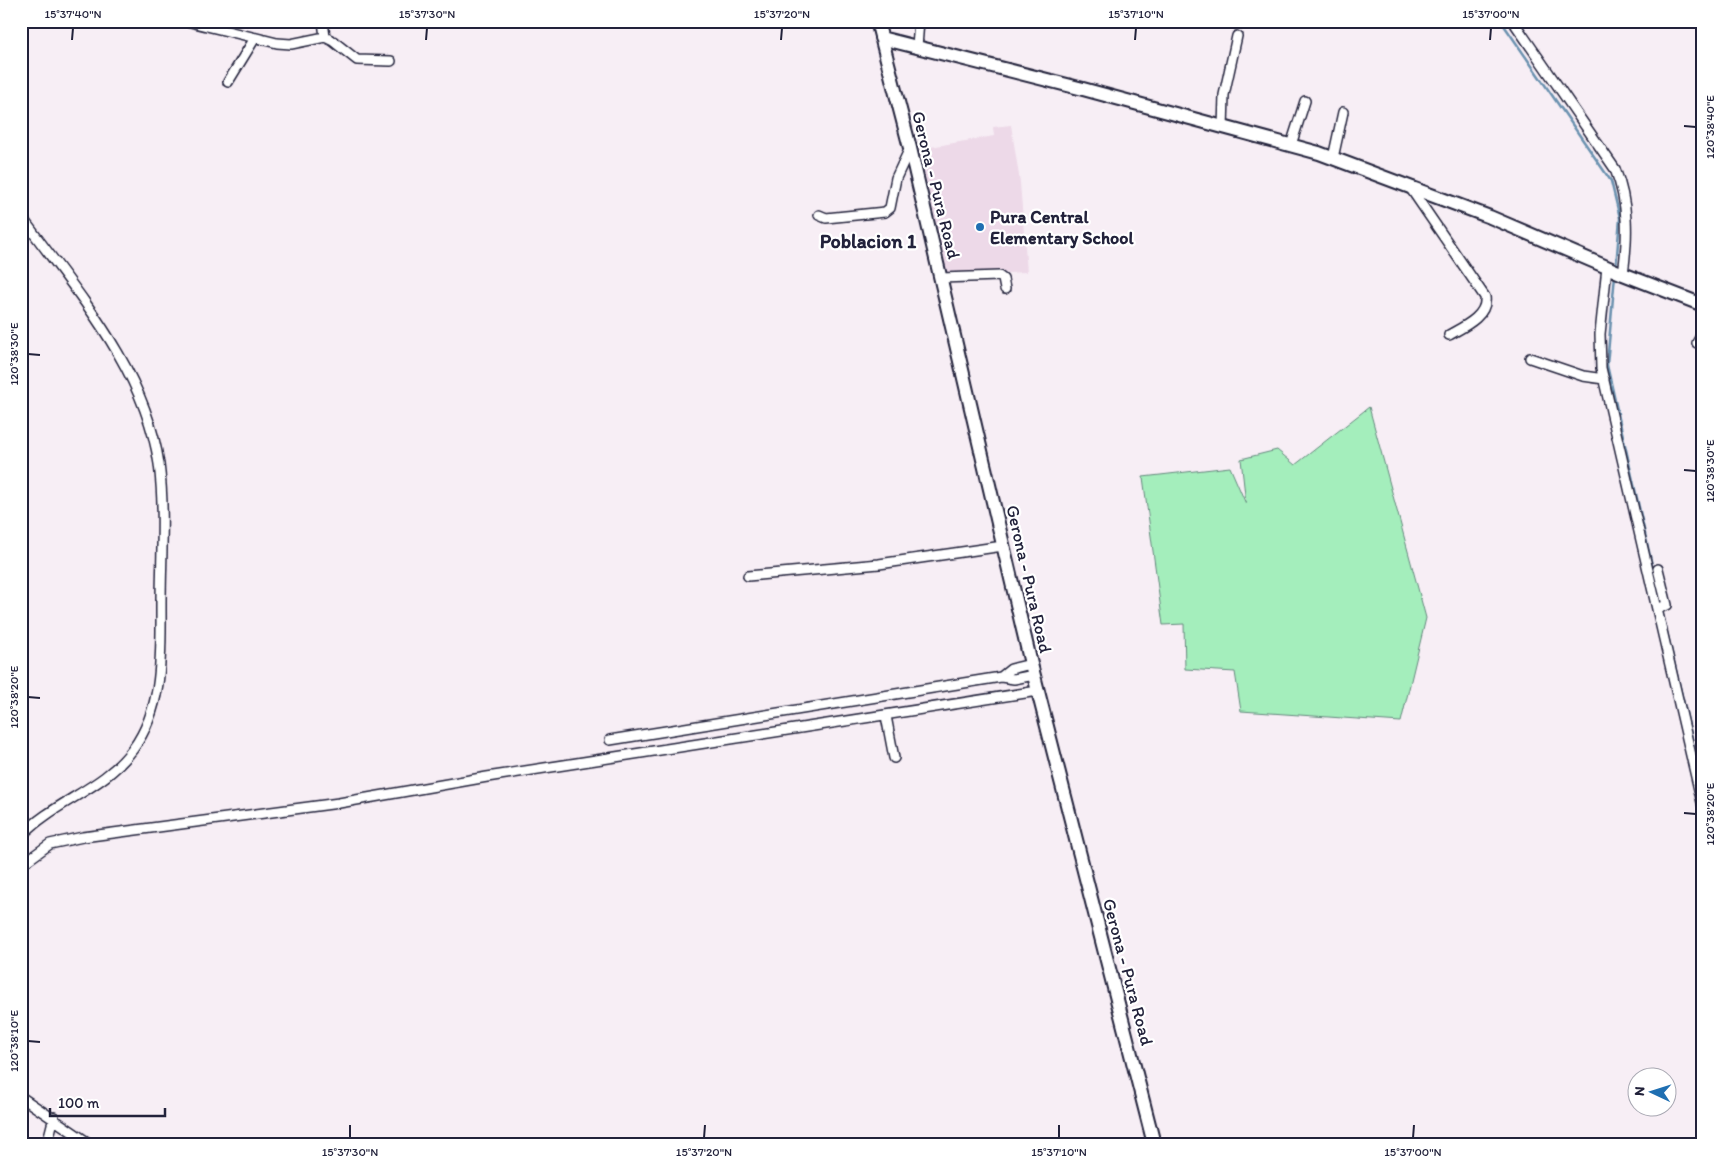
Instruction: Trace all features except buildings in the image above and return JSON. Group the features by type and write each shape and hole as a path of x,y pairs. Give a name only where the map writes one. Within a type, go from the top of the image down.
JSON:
{"main road":[{"name":"Gerona - Pura Road","path":"877,21 941,278 1002,546 1154,1144"},
{"path":"881,38 1291,145 1333,158 1490,217 1606,267 1703,305"}],"street":[{"path":"186,21 255,38 291,44 325,37 333,40 357,60 391,61"},
{"path":"323,21 325,37"},
{"path":"917,47 919,21"},
{"path":"1513,21 1615,168 1628,220 1623,274"},
{"path":"1223,128 1224,95 1238,36"},
{"path":"228,82 255,38"},
{"path":"1291,145 1305,101"},
{"path":"1333,158 1343,112"},
{"path":"819,215 826,218 885,212 890,208 894,185 910,148"},
{"path":"1409,186 1485,297 1486,304 1478,316 1449,335"},
{"path":"21,216 89,310 122,360 143,405 153,439 161,482 161,638 159,681 155,708 147,728 119,767 29,828 21,836"},
{"path":"1606,267 1600,334 1600,360 1660,608 1703,807"},
{"path":"941,278 999,276 1003,279 1005,289"},
{"path":"1697,343 1703,332"},
{"path":"1530,358 1583,376 1604,379"},
{"path":"748,576 879,564 1002,546"},
{"path":"1658,569 1667,601 1660,608"},
{"path":"610,740 1001,677 1011,669 1033,670"},
{"path":"21,865 50,844 83,837 339,802 1038,691"},
{"path":"886,716 894,758"},
{"path":"21,815 29,828"},
{"path":"21,1097 90,1144"},
{"path":"47,1144 54,1118"}],"shaded area":[{"name":"Pura Central Elementary School","path":"1011,125 1020,182 1027,272 948,276 919,149 994,136 993,127"}],"green space":[{"path":"1369,407 1426,618 1401,722 1241,711 1235,672 1185,669 1184,624 1163,625 1143,477 1230,467 1246,504 1241,459 1277,450 1295,465"}],"waterway":[{"path":"1501,21 1611,181 1620,218 1616,267"},
{"path":"1615,275 1607,365 1661,605"},
{"path":"1662,611 1703,785"}],"place":[{"name":"Pura Central Elementary School","path":"980,227"}],"district":[{"name":"Poblacion 1","path":"868,241"}]}
